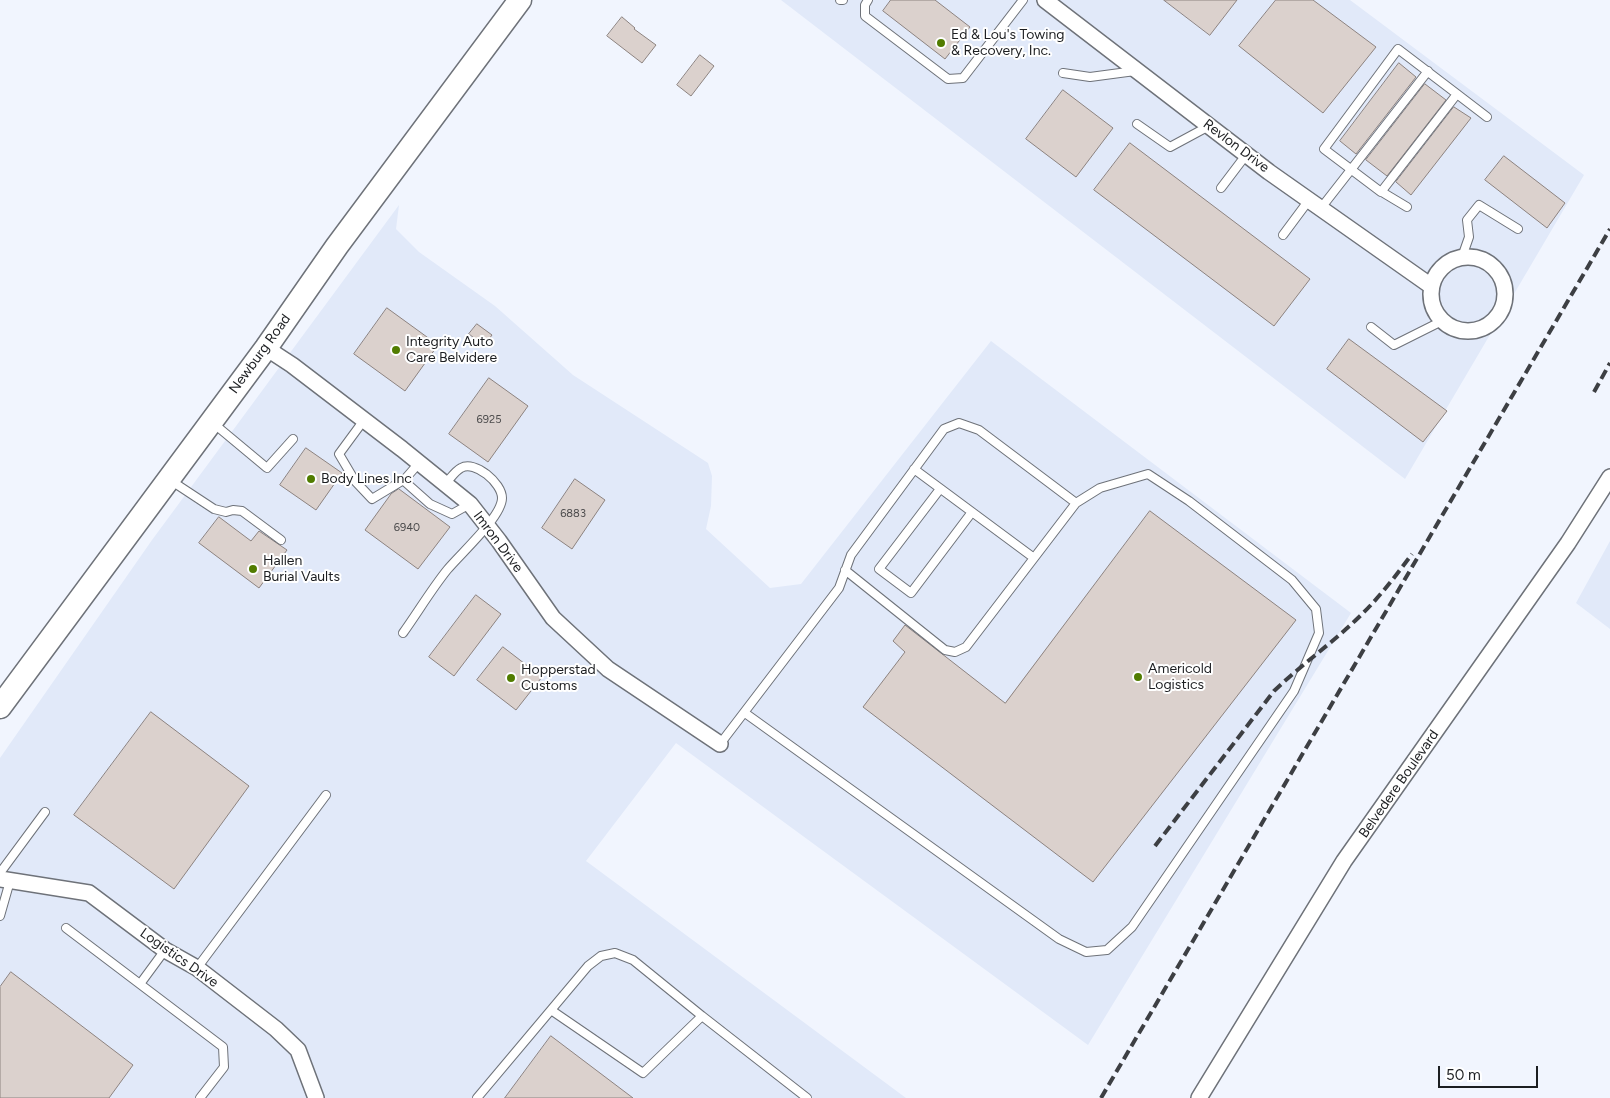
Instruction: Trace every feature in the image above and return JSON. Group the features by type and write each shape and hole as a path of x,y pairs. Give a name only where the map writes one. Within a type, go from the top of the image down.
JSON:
{"main road":[{"name":"Newburg Road","path":"0,707 266,348 337,246 520,0"}],"street":[{"name":"Revlon Drive","path":"1046,0 1246,155 1432,286"},
{"path":"1462,257 1478,258 1493,266 1500,274 1506,295 1504,306 1492,324 1472,332 1450,328 1434,311 1431,298 1432,286 1436,275 1442,267 1462,257"},
{"name":"Imron Drive","path":"266,348 292,365 364,420 470,504 499,541 553,618 608,669 720,744"},
{"name":"Belvedere Boulevard","path":"1199,1098 1344,861 1563,551 1610,478"},
{"name":"Logistics Drive","path":"3,878 89,893 165,950 197,968 276,1029 298,1050 316,1098"}],"lane":[{"path":"868,0 865,4 865,16 948,79 963,78 1023,0"},
{"path":"1407,207 1382,192 1324,149 1398,49 1487,117"},
{"path":"1063,73 1090,77 1137,71"},
{"path":"1283,235 1352,169 1428,72"},
{"path":"1382,192 1457,94"},
{"path":"1137,124 1170,147 1209,126"},
{"path":"1221,188 1246,155"},
{"path":"1462,257 1468,237 1467,220 1479,205 1518,230"},
{"path":"1371,327 1394,345 1442,321"},
{"path":"364,420 340,454 354,481 372,499 403,480 419,463"},
{"path":"211,421 268,468 293,439"},
{"path":"720,744 839,588 851,554 944,429 959,423 979,430 1076,503"},
{"path":"403,633 447,570 498,511 502,497 498,486 478,467 467,466 459,468 445,484"},
{"path":"914,469 1034,558"},
{"path":"745,712 1059,939 1086,952 1107,950 1132,927 1294,691 1319,633 1316,609 1292,580 1189,501 1148,474 1100,488 1076,503 966,647 955,652 945,650 845,570"},
{"path":"169,479 214,509 226,512 233,510 242,511 281,540"},
{"path":"403,480 430,504 452,514 470,504"},
{"path":"940,489 879,569 911,593 972,512"},
{"path":"197,968 326,795"},
{"path":"0,916 3,878 45,812"},
{"path":"66,928 223,1047 224,1067 200,1098"},
{"path":"140,984 165,950"},
{"path":"477,1098 588,966 601,956 615,953 633,960 807,1098"},
{"path":"551,1010 644,1073 702,1016"}],"shaded area":[{"path":"781,0 1350,0 1584,175 1405,479"},
{"path":"399,205 396,229 419,252 495,306 573,375 708,463 712,476 711,506 706,529 770,588 801,584 991,341 1351,613 1088,1045 676,743 586,861 906,1098 0,1098 0,758 152,540"},
{"path":"1610,541 1610,629 1576,603"}],"building":[{"name":"Ed & Lou's Towing & Recovery, Inc.","path":"891,0 935,0 970,27 945,59 883,11"},
{"path":"1164,0 1237,0 1210,35"},
{"path":"1276,0 1313,0 1376,47 1323,113 1239,46"},
{"path":"622,17 634,29 656,45 642,63 607,36"},
{"path":"700,55 714,66 691,96 677,85"},
{"path":"1399,63 1416,77 1356,154 1340,141"},
{"path":"1425,84 1446,100 1387,176 1366,160"},
{"path":"1063,90 1113,128 1076,177 1026,139"},
{"path":"1454,107 1471,118 1411,195 1396,182"},
{"path":"1130,143 1310,279 1274,326 1094,190"},
{"path":"1504,156 1565,203 1547,228 1485,180"},
{"name":"Integrity Auto Care Belvidere","path":"387,308 438,345 405,391 354,354"},
{"path":"477,324 492,335 484,346 469,334"},
{"path":"1349,339 1447,411 1423,442 1327,369"},
{"path":"489,378 528,406 488,462 449,434"},
{"name":"Body Lines Inc","path":"306,448 342,473 316,510 280,485"},
{"path":"575,479 605,500 572,549 542,528"},
{"path":"399,489 450,527 418,569 365,530 391,494"},
{"name":"Americold Logistics","path":"1150,511 1296,620 1093,882 863,707 905,652 893,641 905,625 1005,703"},
{"name":"Hallen Burial Vaults","path":"219,517 251,541 259,531 287,550 259,588 199,543"},
{"path":"476,595 501,614 454,676 429,657"},
{"path":"503,647 542,677 516,710 477,680"},
{"path":"151,712 249,786 174,889 74,815"},
{"path":"11,972 133,1065 109,1098 0,1098 0,987"},
{"path":"551,1036 633,1098 505,1098"}],"railway":[{"path":"1101,1098 1610,229"},
{"path":"1594,392 1610,363"},
{"path":"1155,846 1274,691 1348,628 1386,588 1412,554"}],"place":[{"name":"Ed & Lou's Towing & Recovery, Inc.","path":"941,43"},
{"name":"Integrity Auto Care Belvidere","path":"396,350"},
{"name":"Body Lines Inc","path":"311,479"},
{"name":"Hallen Burial Vaults","path":"253,569"},
{"name":"Americold Logistics","path":"1138,677"},
{"name":"Hopperstad Customs","path":"511,678"}]}
